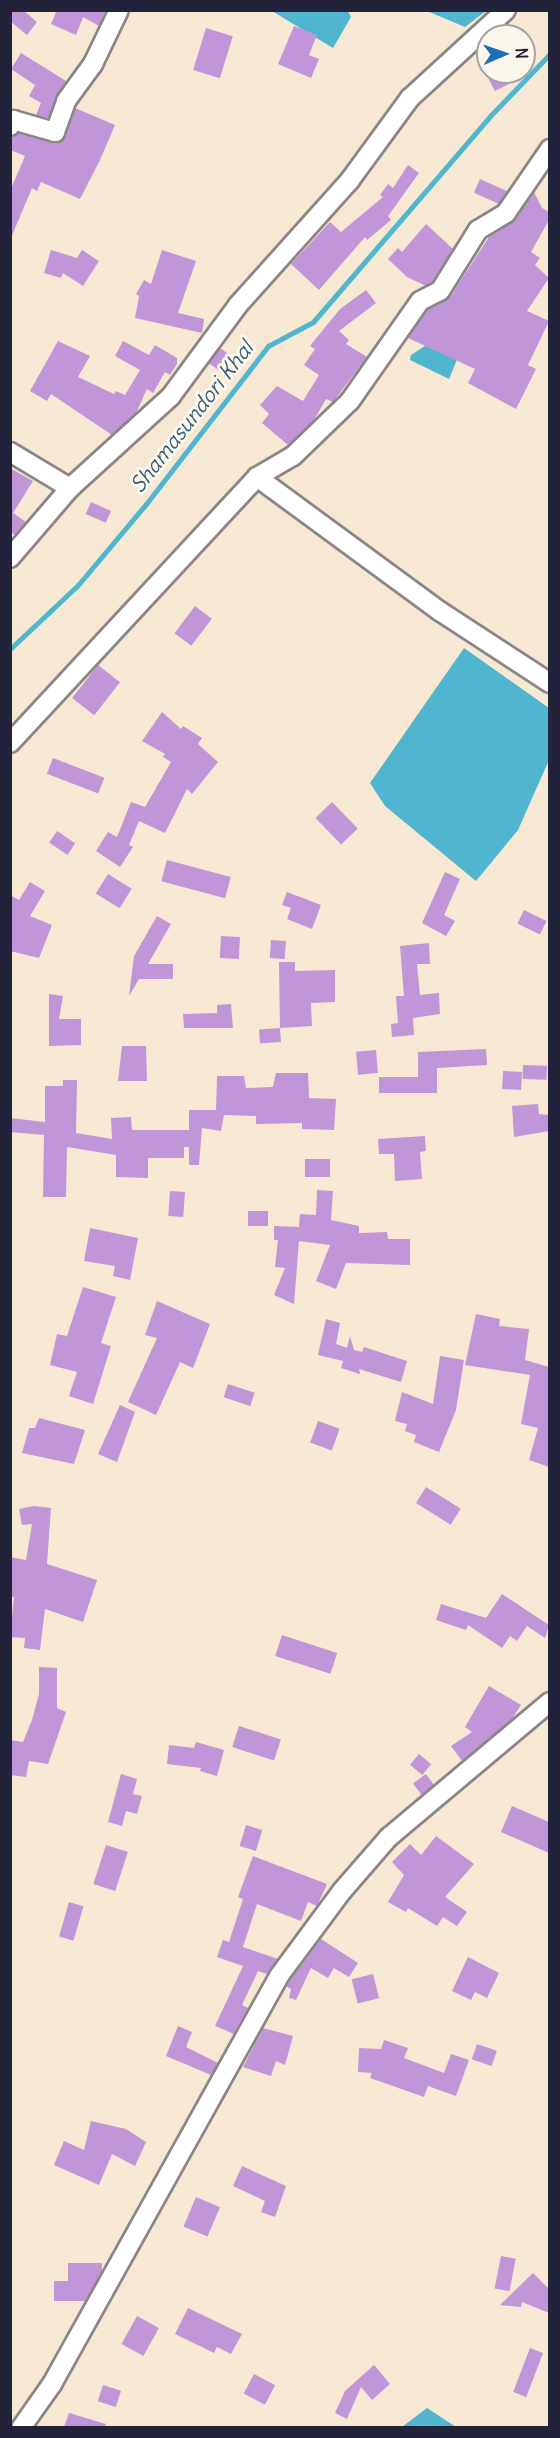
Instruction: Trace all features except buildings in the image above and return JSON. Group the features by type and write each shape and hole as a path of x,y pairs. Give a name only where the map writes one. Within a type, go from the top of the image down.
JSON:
{"street":[{"path":"10,126 13,120 55,132 66,101 93,64 119,10"},
{"path":"10,558 70,488 171,396 238,305 350,180 410,98 506,10"},
{"path":"10,743 257,477 293,456 350,401 420,300 440,291 478,230 506,213 549,149"},
{"path":"10,452 70,488"},
{"path":"257,477 441,612 549,683"},
{"path":"21,2427 52,2384 279,1976 342,1891 389,1837 549,1702"}],"water":[{"path":"272,11 348,11 351,17 333,48"},
{"path":"427,11 486,11 465,27"},
{"path":"428,344 458,357 449,379 410,360 411,355"},
{"path":"464,648 549,708 549,760 518,830 476,881 385,806 370,783"},
{"path":"427,2408 456,2427 402,2427"}],"waterway":[{"name":"Shamasundori Khal","path":"10,649 78,585 146,504 268,346 313,322 491,115 550,54"}]}
